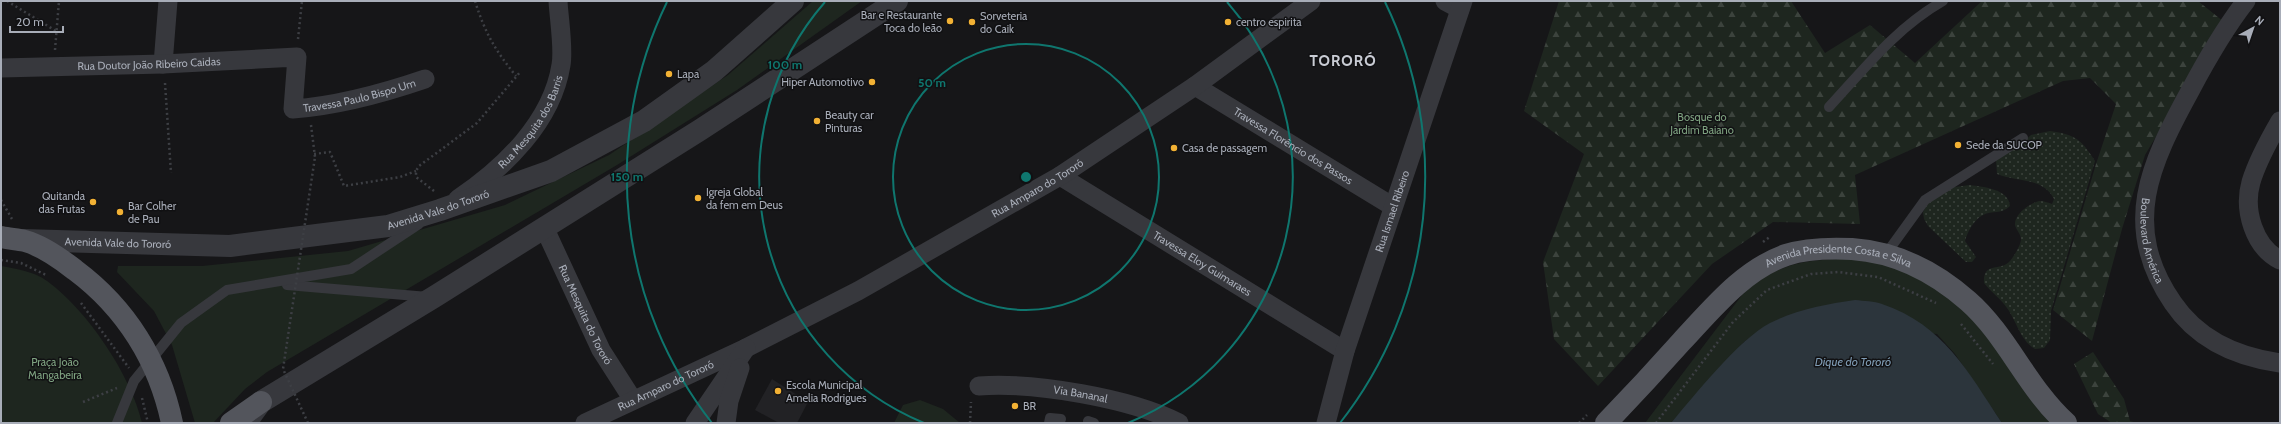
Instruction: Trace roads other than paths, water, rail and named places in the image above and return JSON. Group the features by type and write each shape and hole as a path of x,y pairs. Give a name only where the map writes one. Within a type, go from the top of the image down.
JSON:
{"main road":[{"path":"1,237 26,241 61,259 91,282 114,304 136,333 152,360 167,397 172,423"},
{"name":"Avenida Presidente Costa e Silva","path":"1606,423 1716,305 1739,283 1766,265 1786,255 1811,249 1867,250 1886,254 1919,267 1946,283 1969,302 1988,324 2042,396 2066,423"},
{"path":"231,423 261,402"}],"street":[{"path":"163,64 168,1"},
{"name":"Rua Mesquita dos Barris","path":"446,207 482,183 514,151 543,117 555,93 562,63 558,1"},
{"name":"Avenida Vale do Tororó","path":"26,241 230,246 388,226 552,171 644,122 714,71 793,1"},
{"path":"246,423 261,402 434,297 700,130 895,1"},
{"name":"Rua Amparo do Tororó","path":"585,423 746,348 858,291 1060,176 1194,86 1311,1"},
{"name":"Boulevard América","path":"2246,1 2212,50 2168,130 2153,166 2145,201 2146,242 2161,286 2183,318 2216,344 2249,358 2280,363"},
{"name":"Rua Ismael Ribeiro","path":"1326,423 1345,351 1456,4"},
{"name":"Rua Doutor João Ribeiro Caidas","path":"1,68 163,64 297,57 301,108"},
{"name":"Travessa Paulo Bispo Um","path":"301,108 397,88 425,79"},
{"name":"Travessa Florêncio dos Passos","path":"1194,86 1392,206"},
{"path":"2280,121 2251,183 2249,204 2252,224 2260,244 2280,260"},
{"name":"Travessa Eloy Guimaraes","path":"1060,176 1345,351"},
{"name":"Rua Mesquita do Tororó","path":"544,227 601,350 633,400"},
{"path":"1,231 26,241"},
{"path":"695,423 746,348"},
{"path":"726,423 729,401 746,348"},
{"name":"Via Bananal","path":"979,386 1017,385 1078,394 1125,403 1178,423"}],"lane":[{"path":"1829,107 1897,32 1922,13 1943,1"},
{"path":"1886,254 1925,200 2023,138"},
{"path":"117,423 134,381 181,323 227,290 275,284 351,269 446,207"},
{"path":"275,284 366,293 434,297"},
{"path":"1049,423 1050,418 1062,419"}],"water":[{"name":"Dique do Tororó","path":"1855,300 1879,303 1904,313 1922,324 1938,337 1965,368 2002,423 1671,423 1731,355 1758,331 1780,318 1801,311"}],"place":[{"name":"Bar e Restaurante Toca do leão","path":"950,21"},
{"name":"Sorveteria do Caik","path":"972,22"},
{"name":"centro espirita","path":"1228,22"},
{"name":"Lapa","path":"669,74"},
{"name":"Hiper Automotivo","path":"872,82"},
{"name":"Beauty car Pinturas","path":"817,121"},
{"name":"Sede da SUCOP","path":"1958,145"},
{"name":"Casa de passagem","path":"1174,148"},
{"name":"Igreja Global da fem em Deus","path":"698,198"},
{"name":"Quitanda das Frutas","path":"93,202"},
{"name":"Bar Colher de Pau","path":"120,212"},
{"name":"Escola Municipal Amelia Rodrigues","path":"778,391"},
{"name":"BR","path":"1015,406"}],"district":[{"name":"TORORÓ","path":"1343,61"}],"park label":[{"name":"Bosque do Jardim Baiano","path":"1702,123"},
{"name":"Praça João Mangabeira","path":"55,368"}]}
